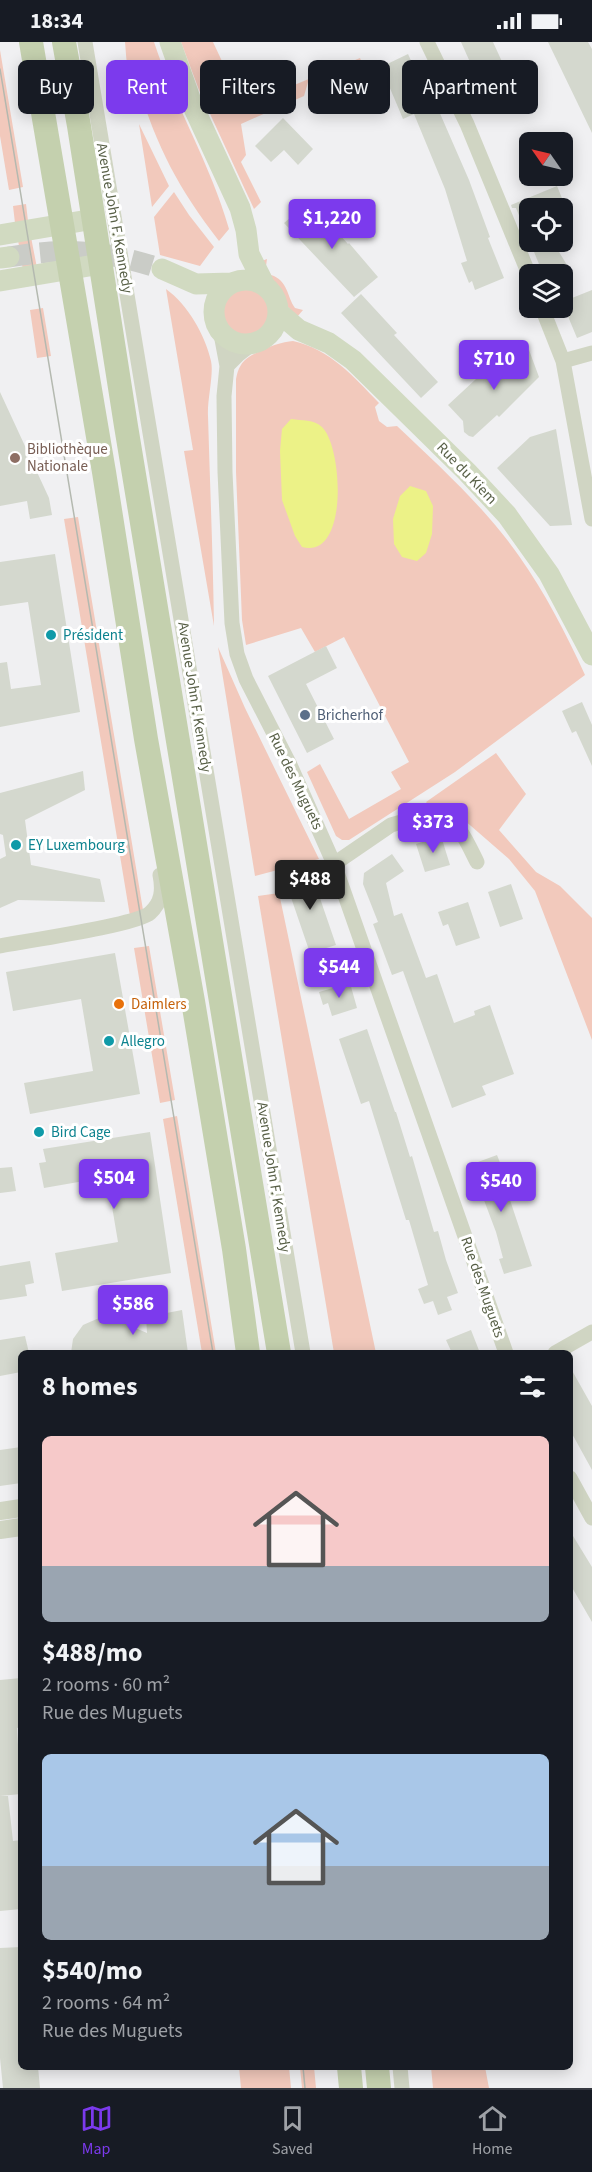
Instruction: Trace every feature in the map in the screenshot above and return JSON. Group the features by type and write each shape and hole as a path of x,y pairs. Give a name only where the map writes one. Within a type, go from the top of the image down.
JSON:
{"main road":[{"path":"31,42 146,739 202,1060 248,1350"},
{"name":"Avenue John F. Kennedy","path":"64,42 279,1350"},
{"path":"170,42 192,104 240,208 249,254 265,286 275,297 278,312 276,325 261,340"},
{"path":"0,235 94,219"},
{"path":"249,254 236,282 226,287 217,298 214,320 221,334 232,342 261,340 299,330"},
{"path":"0,281 101,264"},
{"path":"162,269 196,284 253,280 265,286"},
{"path":"196,284 214,312"},
{"name":"Rue du Kiem","path":"278,312 299,330 329,343 352,360 467,472 507,515 549,574 592,655"},
{"path":"349,2070 351,2088"},
{"path":"377,2070 379,2088"}],"street":[{"name":"Avenue John F. Kennedy","path":"85,42 303,1350"},
{"path":"427,42 467,124 524,264"},
{"path":"546,318 563,361 592,519"},
{"name":"Rue des Muguets","path":"221,334 227,366 224,396 225,471 232,623 237,654 246,679 290,765 334,864 505,1350"},
{"path":"227,366 239,354 261,340"},
{"path":"563,361 592,353"},
{"path":"0,946 133,920 149,914 159,900 163,891 140,760 146,739"},
{"path":"334,864 391,825 439,811 452,819 464,836 477,862"},
{"path":"560,1350 592,1332"},
{"path":"573,1483 592,1518"},
{"path":"0,1511 18,1508"},
{"path":"0,1530 18,1527"},
{"path":"400,2070 402,2088"}],"shaded area":[{"path":"125,42 154,42 161,60 127,60"},
{"path":"181,42 213,42 221,60 200,60 200,92 188,60"},
{"path":"0,50 23,187 9,190 0,136"},
{"path":"308,79 308,82 304,96 296,100 296,84"},
{"path":"147,114 183,114 213,182 229,229 219,241 192,204"},
{"path":"210,114 264,114 241,124 246,155 241,162 261,202 254,209"},
{"path":"139,124 169,186 152,207"},
{"path":"174,192 214,247 200,266 160,255 154,217"},
{"path":"26,204 28,221 15,223 13,206"},
{"path":"31,237 37,268 23,270 18,240"},
{"path":"267,259 266,266 271,275 277,277 284,285 295,308 303,310 297,317 287,306 281,291 259,262"},
{"path":"240,287 250,287 265,297 269,311 268,320 259,331 250,335 240,335 225,325 221,316 221,306 231,291"},
{"path":"166,289 195,321 205,341 211,361 208,416 214,626 184,451 193,450"},
{"path":"43,308 51,356 37,358 30,310"},
{"path":"293,341 319,350 351,374 379,403 375,407 379,421 387,427 397,426 461,488 506,538 538,584 585,675 455,772 349,840 342,840 336,836 307,772 320,764 349,819 401,789 391,772 409,762 344,637 315,652 301,628 246,645 242,620 236,472 236,379 240,367 250,356 280,343"},
{"path":"291,419 319,424 329,438 334,456 337,477 335,520 328,537 317,546 302,547 295,536 282,500 280,451 282,429"},
{"path":"410,486 426,491 433,506 432,534 426,553 417,561 402,557 394,544 393,519 400,496"},
{"path":"78,517 143,910 130,916 64,519"},
{"path":"218,647 245,708 319,859 255,876"},
{"path":"496,753 526,794 499,830 536,872 560,886 592,918 592,1040 535,891 509,859 448,806 429,806 426,802"},
{"path":"279,893 375,1350 334,1350 258,896"},
{"path":"149,946 175,1100 160,1103 134,948"},
{"path":"177,1116 216,1350 202,1350 163,1119"},
{"path":"239,2070 289,2070 291,2088 241,2088"},
{"path":"300,2070 314,2070 316,2088 302,2088"},
{"path":"431,2070 486,2070 489,2088 433,2088"}],"building":[{"path":"461,42 493,42 501,60 469,60"},
{"path":"548,42 588,42 592,49 592,133"},
{"path":"408,54 411,60 402,60 402,114 414,114 403,119 390,88 390,63"},
{"path":"414,114 440,114 469,180 504,278 475,290 472,281 469,283 461,263 467,261 445,189"},
{"path":"283,118 313,149 298,165 284,150 271,162 255,146"},
{"path":"557,186 562,198 528,198"},
{"path":"519,202 519,215 516,208 512,208 511,205"},
{"path":"308,203 320,218 323,216 349,243 378,277 354,297 284,223"},
{"path":"534,252 559,252 566,264 539,264"},
{"path":"592,290 592,332 577,338 569,318 573,318 573,298"},
{"path":"361,294 397,333 394,335 438,382 421,398 341,313"},
{"path":"529,350 539,377 499,417 497,415 473,437 469,436 464,432 463,421 448,405 504,353 511,358 517,353 521,358"},
{"name":"Bibliothèque Nationale","path":"0,392 49,498 52,515 30,519 27,501 0,506"},
{"path":"556,429 572,525 550,526 497,468 530,437"},
{"name":"Président","path":"55,554 80,712 0,727 0,663 7,662 11,689 41,685 28,602 0,606 0,562"},
{"name":"Bricherhof","path":"326,646 337,668 306,684 334,739 307,753 268,676"},
{"path":"582,702 592,725 592,766 576,731 572,733 562,711"},
{"name":"EY Luxembourg","path":"83,771 85,790 25,820 31,865 100,879 105,902 18,900 0,908 0,859 6,856 3,835 0,834 0,793"},
{"path":"441,836 450,865 425,872 416,844"},
{"path":"392,854 404,871 386,883 394,916 402,913 426,978 437,974 454,1023 475,1015 474,1011 490,1005 514,1074 482,1086 486,1095 452,1108 403,971 392,975 373,924 378,922 363,884 364,873"},
{"path":"310,869 336,945 310,953 284,877"},
{"path":"511,884 523,919 500,927 488,892"},
{"path":"468,902 480,938 456,946 448,924 443,926 438,912"},
{"name":"Allegro","path":"115,953 140,1094 30,1114 24,1083 93,1071 81,999 13,1011 6,972"},
{"path":"350,983 357,1008 332,1016 328,1003 323,1005 319,992"},
{"path":"367,1029 410,1157 412,1156 434,1232 438,1231 458,1293 447,1297 452,1310 438,1315 433,1301 424,1304 418,1289 428,1285 409,1220 406,1220 369,1101 361,1104 339,1039"},
{"path":"150,1132 171,1273 62,1291 55,1253 118,1242 107,1177 44,1188 39,1163 46,1162 43,1149"},
{"path":"497,1155 532,1266 504,1274 499,1259 503,1258 496,1232 479,1187 475,1189 467,1166"},
{"path":"12,1167 16,1191 0,1193 0,1168"},
{"path":"30,1261 34,1283 25,1285 27,1296 0,1300 0,1266"},
{"path":"182,1310 188,1350 71,1350 73,1339 83,1325 99,1318 117,1320 147,1333 146,1317"},
{"path":"471,1330 479,1350 451,1350 446,1340"},
{"path":"25,1336 28,1350 18,1350 18,1373 0,1376 0,1340"},
{"path":"573,1372 592,1406 592,1470 573,1435"},
{"path":"18,1447 18,1483 0,1486 0,1450"},
{"path":"573,1536 592,1567 592,1622 573,1589"},
{"path":"18,1678 18,1794 0,1796 0,1680"},
{"path":"0,1796 8,1796 13,1841 18,1840 18,1909 0,1911"},
{"path":"18,1947 18,2070 38,2070 40,2088 3,2088 0,2058 0,1948"}],"tunnel":[{"path":"9,257 50,252 86,252 122,258 162,269"}],"tram line":[{"path":"0,69 213,1350"},
{"path":"303,2070 305,2088"}],"place":[{"name":"Bibliothèque Nationale","path":"15,458"},
{"name":"Président","path":"51,635"},
{"name":"Bricherhof","path":"305,715"},
{"name":"EY Luxembourg","path":"16,845"},
{"name":"Daimlers","path":"119,1004"},
{"name":"Allegro","path":"109,1041"},
{"name":"Bird Cage","path":"39,1132"}]}
